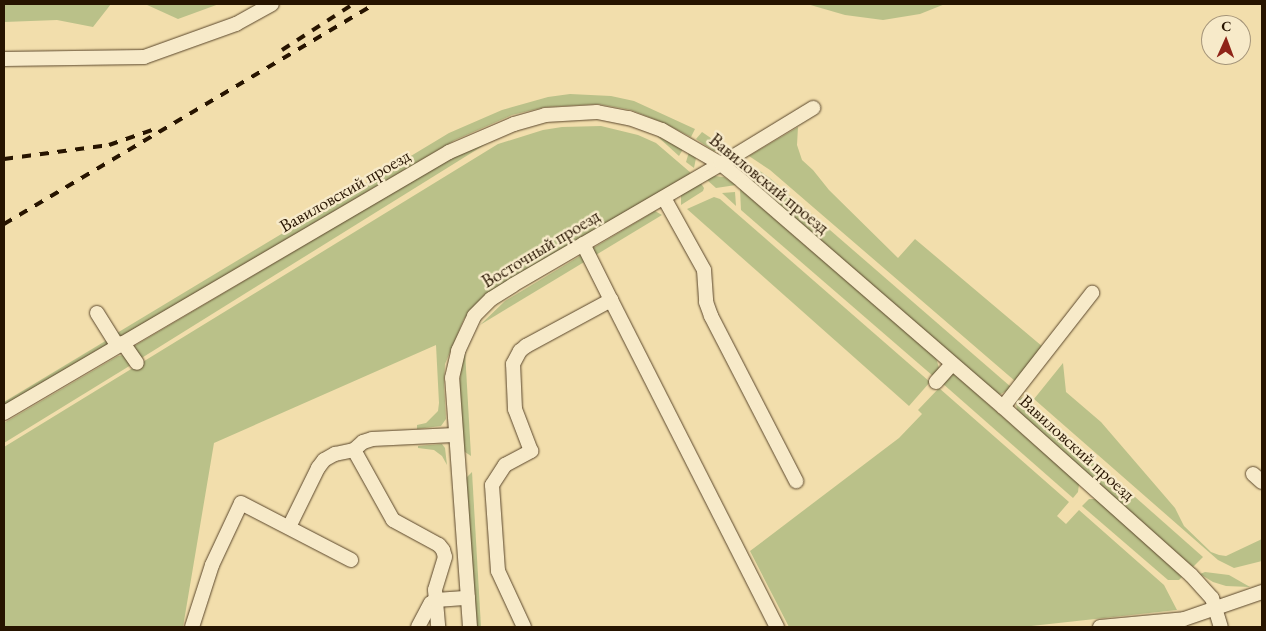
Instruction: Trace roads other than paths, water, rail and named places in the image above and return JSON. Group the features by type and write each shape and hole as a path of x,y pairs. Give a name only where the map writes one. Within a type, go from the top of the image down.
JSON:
{"street":[{"path":"4,59 144,57 236,24 272,4"},
{"name":"Восточный проезд","path":"470,627 454,435 452,378 458,351 474,316 491,299 813,108"},
{"name":"Вавиловский проезд","path":"4,413 449,152 514,124 545,115 597,112 629,118 662,130 721,164 1002,407 1191,575 1212,598 1221,627"},
{"path":"664,198 704,270 706,302 711,316 796,481"},
{"path":"583,244 777,627"},
{"path":"1002,407 1092,293"},
{"path":"524,627 498,571 492,485 505,465 531,451 515,409 513,364 520,351 526,346 611,300"},
{"path":"97,313 137,363"},
{"path":"936,382 952,364"},
{"path":"289,527 318,468 324,460 335,454 354,450 363,442 372,439 454,435"},
{"path":"354,450 393,520 438,545 443,550 445,558 436,582 438,627"},
{"path":"192,627 212,565 241,503 351,560"},
{"path":"1100,627 1184,619 1262,592"},
{"path":"418,627 431,603 436,600 468,598"}],"railway":[{"path":"282,50 353,4"},
{"path":"4,224 374,4"},
{"path":"4,159 109,145 152,130"}]}
